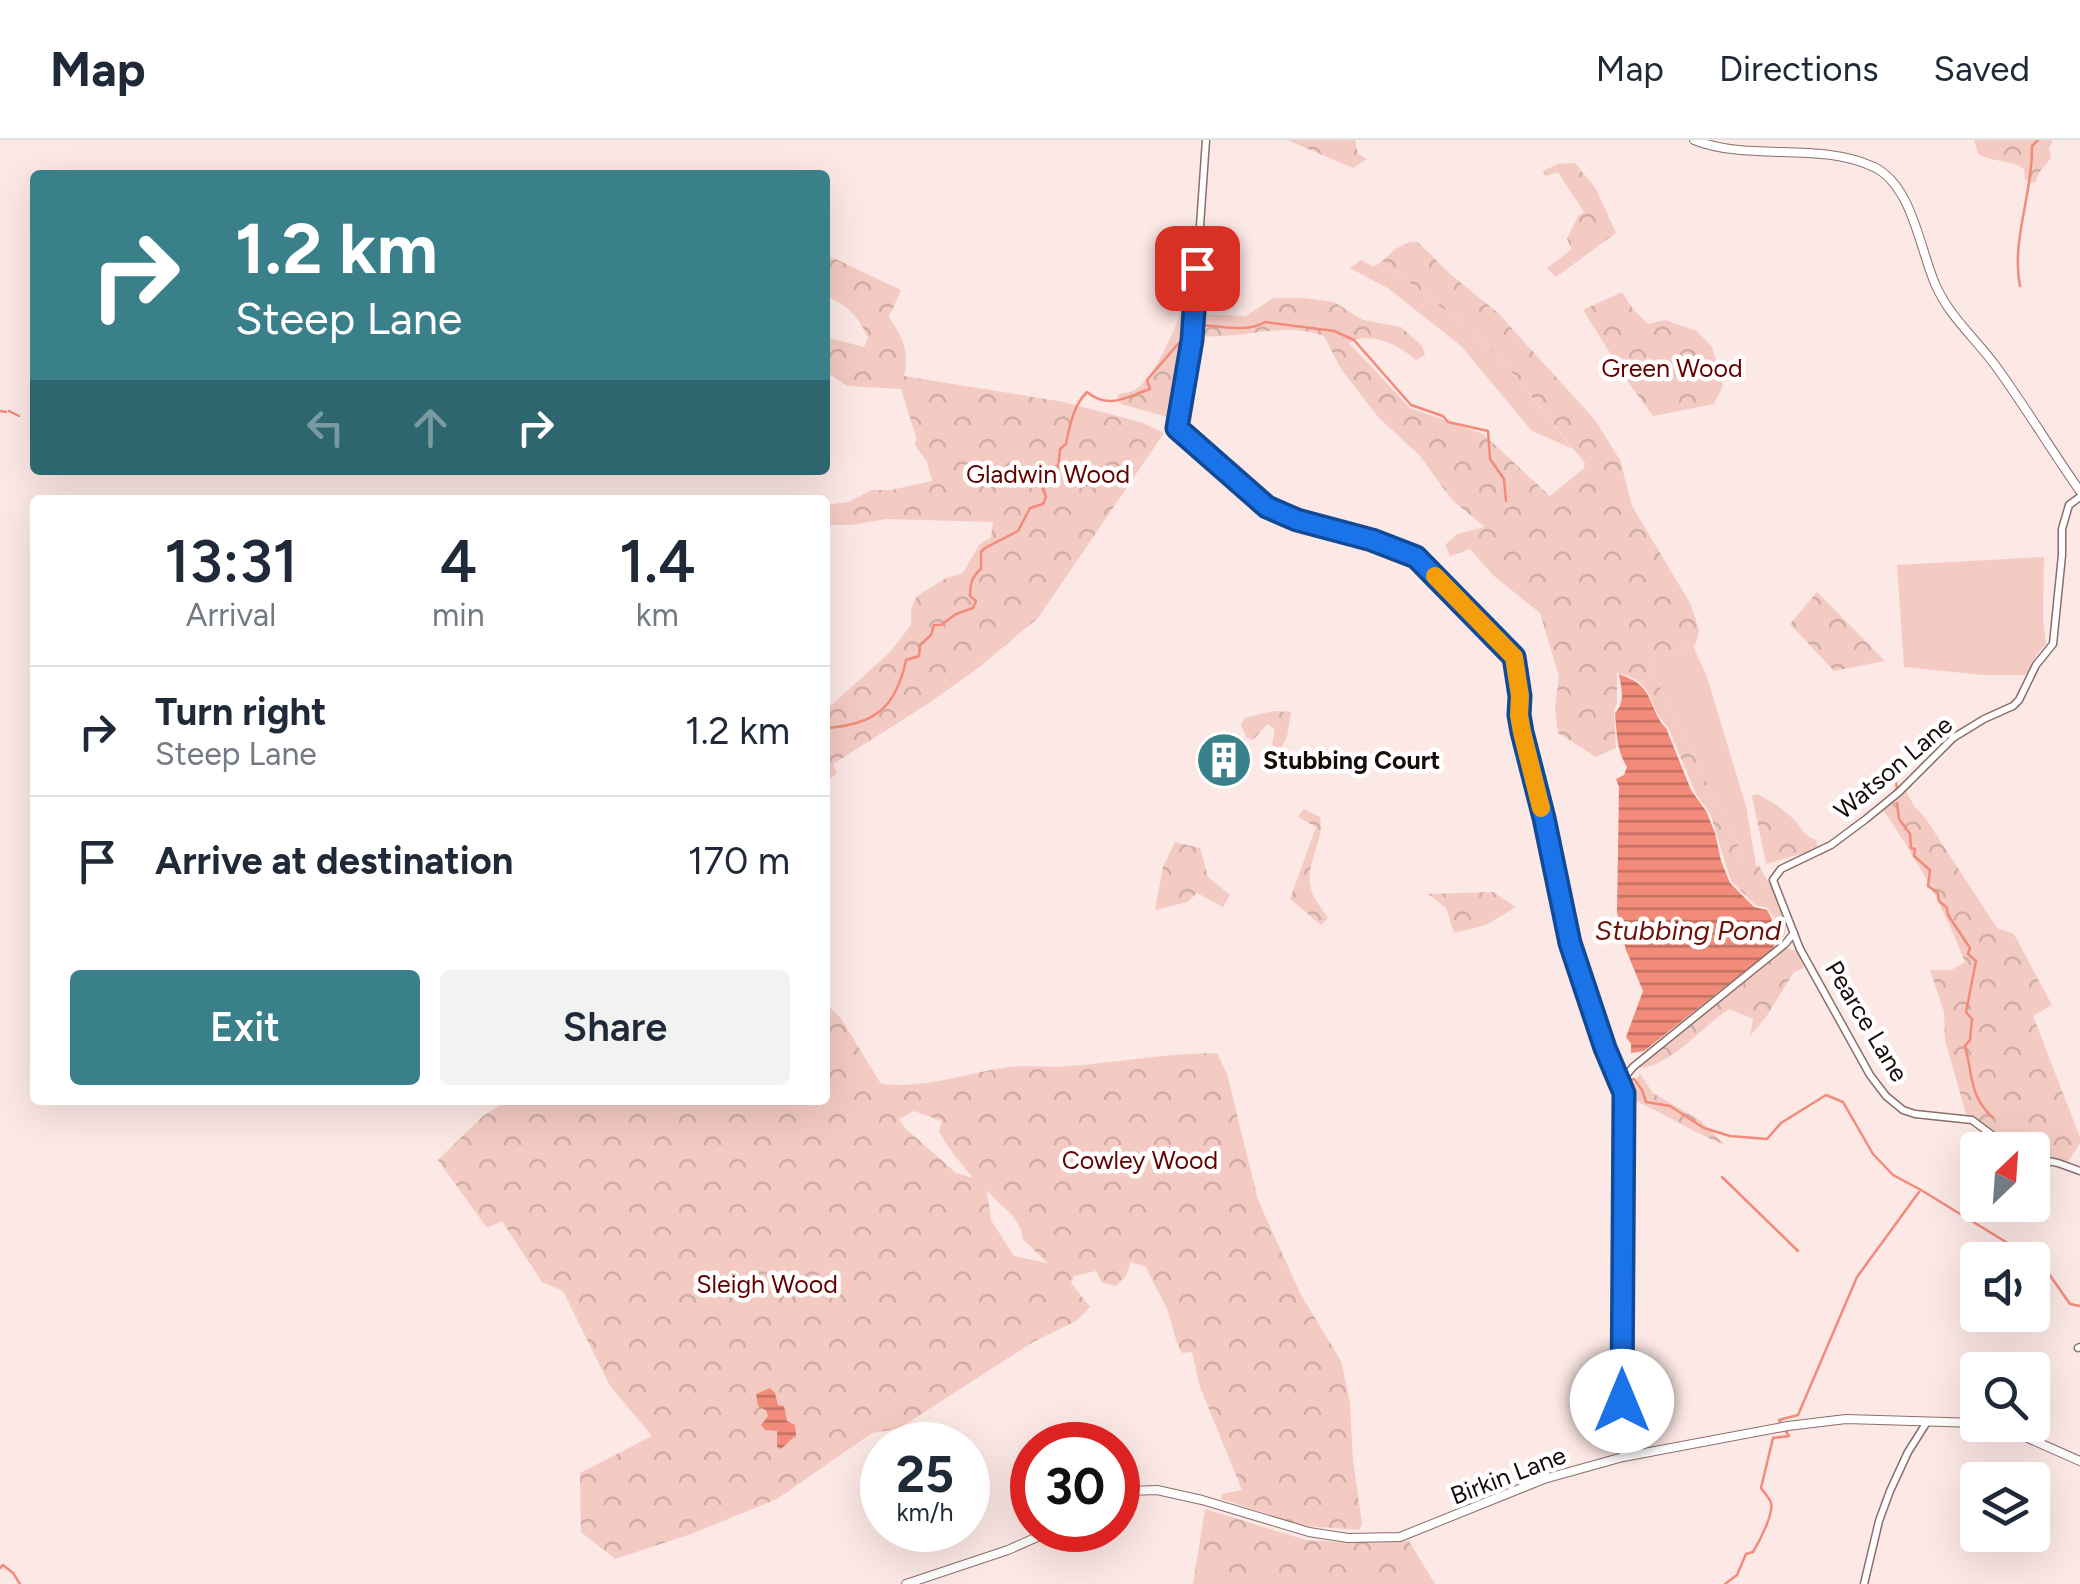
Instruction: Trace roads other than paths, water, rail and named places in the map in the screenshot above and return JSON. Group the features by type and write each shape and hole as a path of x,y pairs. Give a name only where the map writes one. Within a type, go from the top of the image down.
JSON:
{"street":[{"path":"1206,140 1192,340 1177,428 1267,507 1416,557 1514,657 1522,732 1570,943 1605,1048 1621,1082 1624,1100 1623,1457"},
{"path":"1694,140 1724,148 1839,157 1874,167 1884,175 1913,218 1934,284 1948,309 1996,365 2080,494"},
{"name":"Watson Lane","path":"1800,949 1773,880 1781,869 1831,845 1899,792 1953,738 2019,700 2036,664 2053,644 2062,529 2068,506 2080,494"},
{"path":"1621,1082 1633,1067 1795,932"},
{"path":"1785,944 1800,949"},
{"name":"Pearce Lane","path":"1800,949 1870,1075 1886,1096 1903,1110 1972,1120 1988,1132"},
{"path":"1612,1062 1633,1067"},
{"path":"2050,1161 2080,1171"},
{"name":"Birkin Lane","path":"1140,1490 1202,1500 1309,1532 1348,1538 1400,1537 1544,1479 1623,1457 1846,1418 1960,1423"},
{"path":"1864,1584 1890,1492 1927,1422"},
{"path":"2038,1442 2080,1460"},
{"path":"906,1584 1010,1549"}],"water":[{"name":"Stubbing Pond","path":"1619,674 1639,684 1648,695 1691,790 1706,811 1730,883 1754,907 1767,910 1774,942 1773,949 1644,1051 1631,1053 1626,1037 1643,991 1626,950 1617,912 1616,779 1624,775 1627,767 1616,727 1615,713 1622,699"},
{"path":"770,1388 778,1405 784,1406 787,1421 795,1425 796,1435 781,1449 777,1447 777,1431 765,1430 761,1425 768,1416 758,1406 756,1394"}],"waterway":[{"path":"2020,286 2020,234 2032,146 2038,140"},
{"path":"1196,330 1201,325 1242,328 1265,322 1334,331 1354,340 1411,405 1443,416 1448,422 1488,431 1490,459 1504,479 1506,501"},
{"path":"830,727 861,721 880,711 897,688 906,660 919,656 920,645 931,635 934,625 973,608 976,601 970,596 970,588 981,569 981,552 1018,531 1030,508 1043,504 1046,497 1042,487 1057,479 1060,449 1066,444 1082,397 1087,392 1110,401 1150,389 1147,380 1190,335"},
{"path":"0,411 6,412"},
{"path":"9,411 19,416"},
{"path":"1894,792 1895,779"},
{"path":"1897,803 1899,819 1910,834 1911,848 1915,849 1914,856 1930,870 1928,886 1938,893 1939,901 1970,948 1968,954 1976,961 1966,1012 1972,1019 1970,1040 1965,1046 1976,1093 1993,1118"},
{"path":"1626,1081 1634,1079 1646,1102 1670,1106 1704,1128 1730,1136 1767,1139 1781,1123 1826,1095 1843,1102 1873,1154 1893,1175 2042,1264 2070,1304 2080,1306"},
{"path":"1628,1120 1630,1295"},
{"path":"1617,1135 1619,1161"},
{"path":"1722,1177 1798,1251"},
{"path":"1617,1285 1618,1191"},
{"path":"1725,1584 1737,1575 1746,1554 1753,1552 1768,1521 1771,1503 1761,1488 1773,1438 1789,1436 1779,1420 1798,1415 1857,1277 1919,1192"},
{"path":"0,1568 3,1565 20,1584"}],"place":[{"name":"Stubbing Court","path":"1224,760"}],"park label":[{"name":"Green Wood","path":"1672,368"},
{"name":"Gladwin Wood","path":"1048,474"},
{"name":"Cowley Wood","path":"1140,1160"},
{"name":"Sleigh Wood","path":"767,1284"}]}
